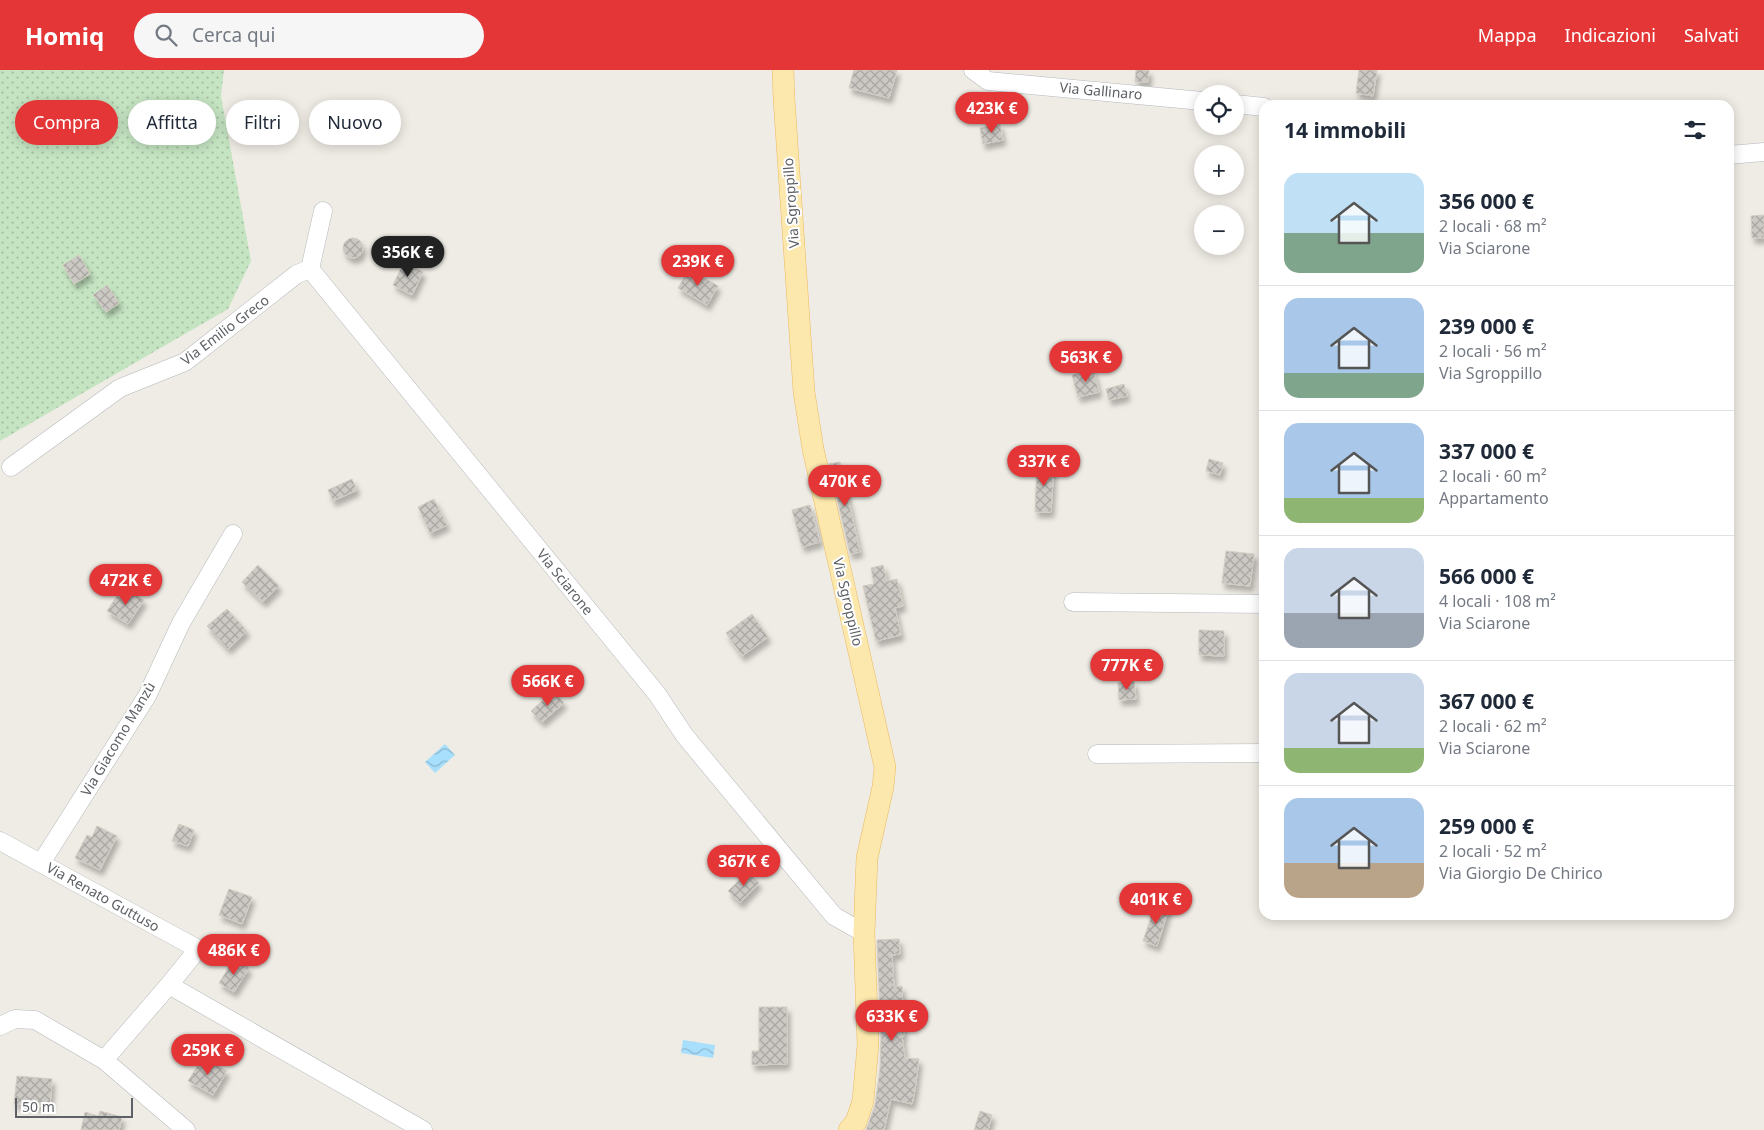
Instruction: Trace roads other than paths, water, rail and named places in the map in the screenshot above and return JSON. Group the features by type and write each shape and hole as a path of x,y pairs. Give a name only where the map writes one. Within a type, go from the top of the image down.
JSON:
{"main road":[{"name":"Via Sgroppillo","path":"783,70 802,372 808,422 886,767 867,858 864,933 868,1045 863,1101 856,1122 849,1130"}],"street":[{"name":"Via Gallinaro","path":"973,70 988,81 1194,100"},
{"path":"1244,105 1259,106"},
{"path":"1734,155 1764,152"},
{"path":"310,270 323,211"},
{"name":"Via Sciarone","path":"310,270 657,694 684,736 834,916 864,933"},
{"name":"Via Emilio Greco","path":"12,467 120,388 185,362 297,274 310,270"},
{"name":"Via Giacomo Manzù","path":"41,863 147,696 181,623 234,534"},
{"path":"1073,602 1259,604"},
{"path":"1097,754 1259,753"},
{"name":"Via Renato Guttuso","path":"0,841 198,949 169,985"},
{"path":"104,1060 169,985 423,1130"},
{"path":"0,1026 15,1019 35,1020 104,1060 186,1130"}],"water":[{"path":"445,744 455,755 435,773 425,762"},
{"path":"683,1040 715,1045 713,1058 681,1053"}]}
